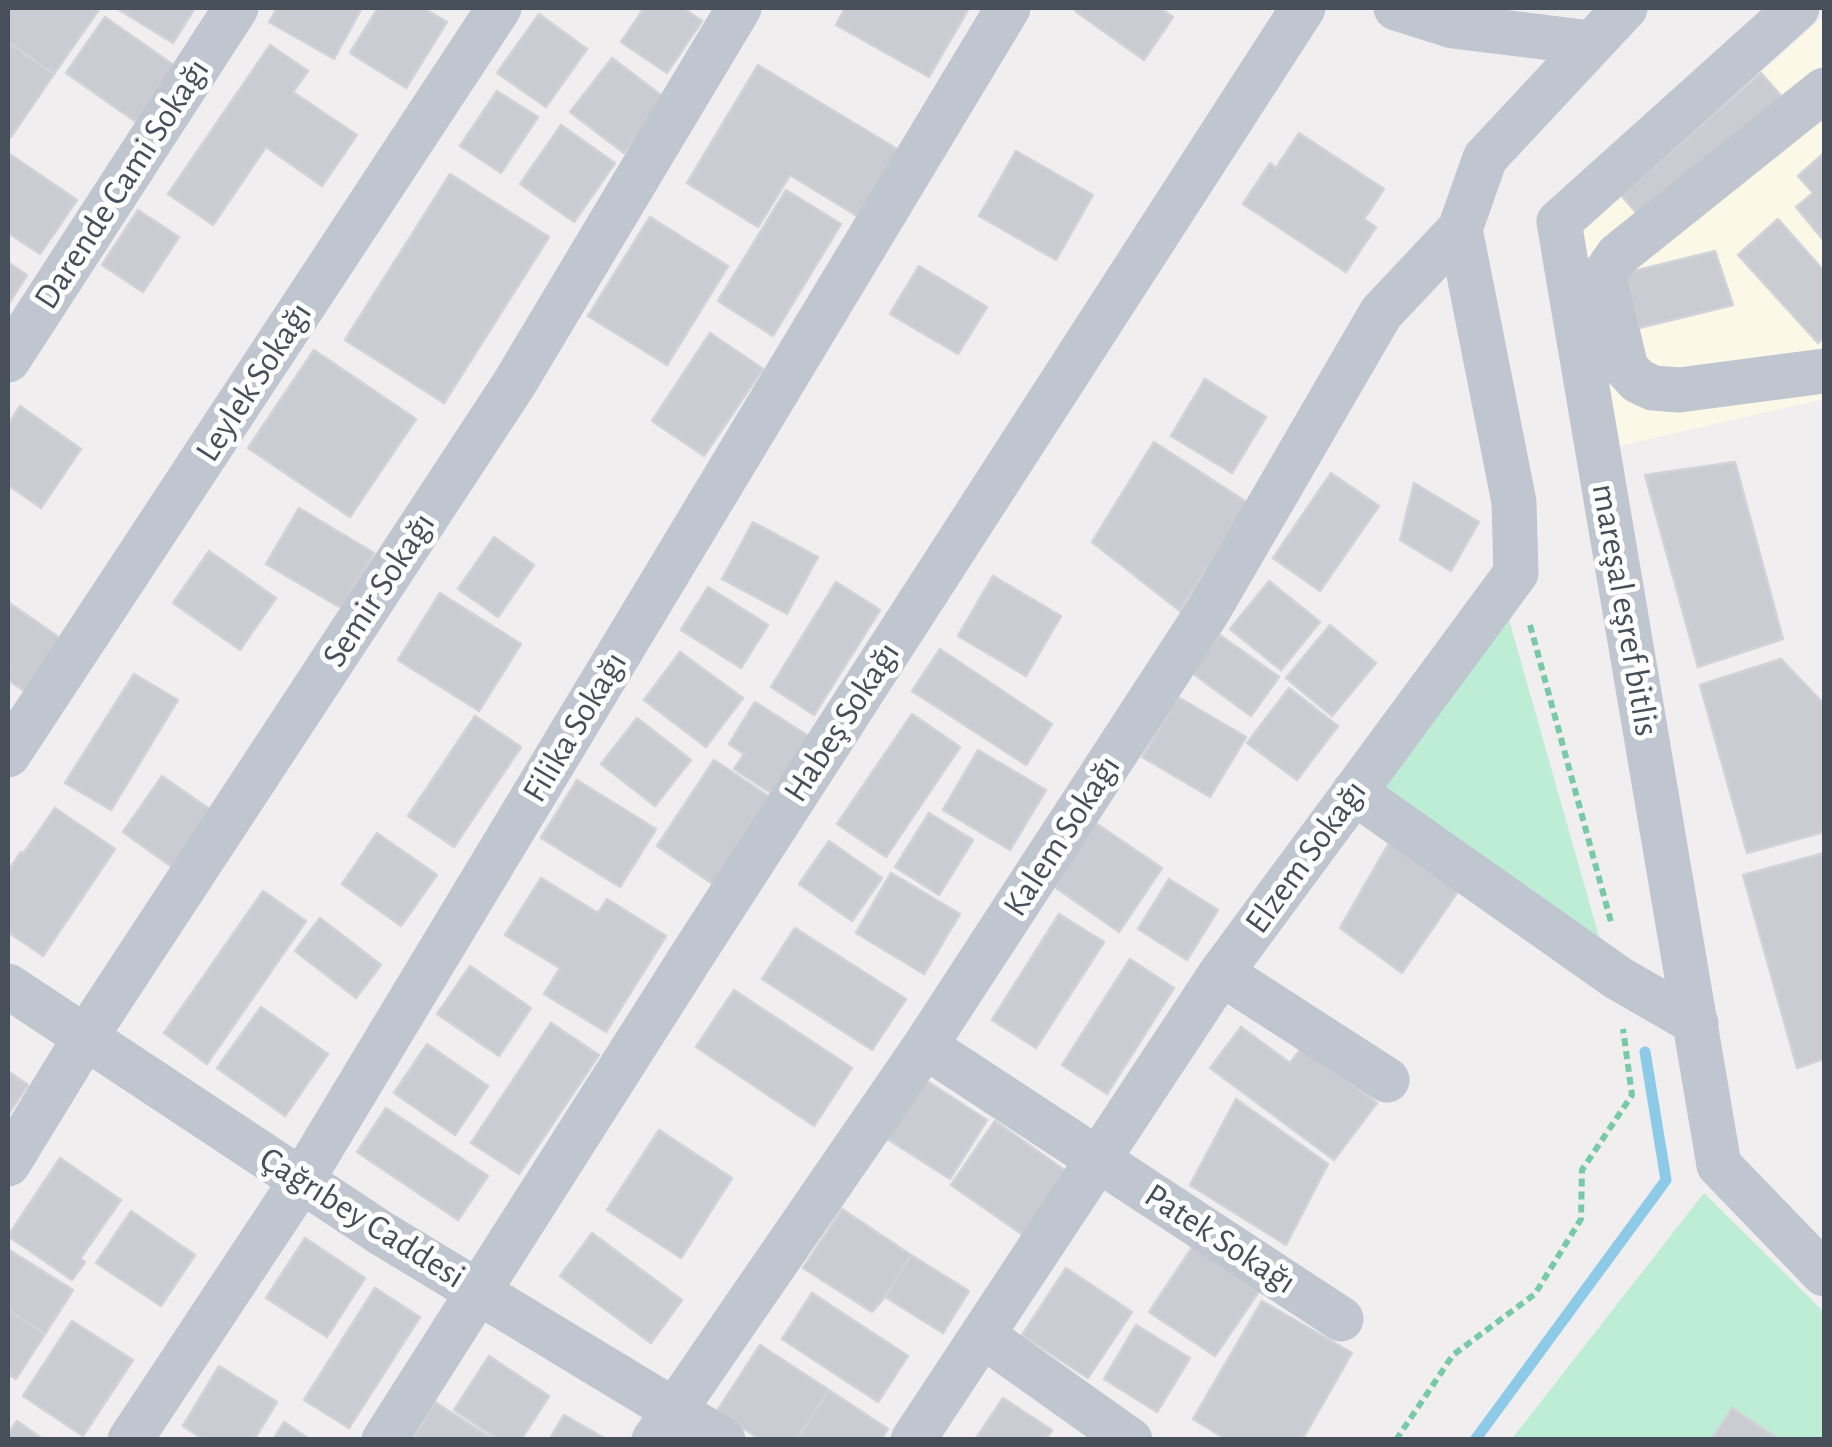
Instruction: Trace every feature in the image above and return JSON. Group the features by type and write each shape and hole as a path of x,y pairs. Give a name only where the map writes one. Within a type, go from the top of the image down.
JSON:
{"street":[{"name":"Darende Cami Sokağı","path":"8,360 236,8"},
{"name":"Leylek Sokağı","path":"8,755 499,8"},
{"name":"Semir Sokağı","path":"8,1164 85,1038 514,384 739,8"},
{"name":"Filika Sokağı","path":"130,1440 302,1180 1008,8"},
{"name":"Habeş Sokağı","path":"384,1440 703,937 1303,8"},
{"path":"1396,8 1453,26 1591,42"},
{"path":"1516,573 1514,502 1460,229 1485,158 1625,8"},
{"name":"mareşal eşref bitlis","path":"1797,8 1559,222 1719,1165 1824,1274"},
{"path":"1824,90 1618,255 1606,271 1605,280 1626,368 1638,381 1653,388 1680,390 1824,371"},
{"name":"Kalem Sokağı","path":"664,1424 926,1046 1208,611 1380,313 1460,229"},
{"name":"Elzem Sokağı","path":"913,1440 1220,973 1516,573"},
{"path":"1354,792 1618,978 1696,1023"},
{"path":"1220,973 1387,1080"},
{"name":"Çağrıbey Caddesi","path":"8,986 381,1233 478,1292 664,1424 723,1440"},
{"name":"Patek Sokağı","path":"926,1046 1341,1319"},
{"path":"982,1335 1130,1440"}],"path":[{"path":"1396,1440 1452,1355 1535,1294 1582,1220 1582,1170 1632,1095 1612,922 1516,573"}],"shaded area":[{"path":"1824,16 1824,399 1611,448 1579,235"}],"green space":[{"path":"1506,609 1601,944 1374,796"},
{"path":"1704,1193 1824,1312 1824,1439 1511,1440"}],"building":[{"path":"8,8 100,8 54,74 8,42"},
{"path":"116,8 195,8 173,43"},
{"path":"277,8 362,8 334,59 269,22"},
{"path":"378,8 423,8 447,22 406,88 350,53"},
{"path":"644,8 683,8 702,21 667,73 621,42"},
{"path":"845,8 969,8 929,77 836,25"},
{"path":"1160,8 1173,17 1144,60 1075,11"},
{"path":"539,14 587,49 546,107 497,73"},
{"path":"105,17 175,66 136,122 66,73"},
{"path":"8,43 54,74 11,137 8,135"},
{"path":"270,45 308,71 293,92 357,135 322,186 266,147 213,225 168,194"},
{"path":"612,58 666,99 624,153 570,112"},
{"path":"758,65 902,152 862,219 790,175 758,227 687,183"},
{"path":"1761,73 1784,99 1644,222 1621,195"},
{"path":"497,91 538,117 501,173 460,146"},
{"path":"561,125 615,163 574,222 520,184"},
{"path":"1299,133 1384,189 1364,219 1376,227 1346,272 1243,204 1270,163 1276,168"},
{"path":"1016,151 1093,195 1056,260 979,216"},
{"path":"1824,153 1824,241 1796,207 1813,193 1798,176"},
{"path":"11,155 77,200 40,254 8,233"},
{"path":"450,174 549,237 444,403 345,340"},
{"path":"786,190 841,224 773,336 718,301"},
{"path":"138,210 179,237 143,292 102,265"},
{"path":"650,217 728,266 667,365 588,316"},
{"path":"1778,219 1824,271 1824,337 1818,343 1738,255"},
{"path":"1715,251 1733,305 1639,328 1626,273"},
{"path":"8,262 27,275 8,305"},
{"path":"919,266 987,307 958,354 890,314"},
{"path":"710,333 763,369 704,456 652,421"},
{"path":"314,350 416,419 350,517 248,448"},
{"path":"1205,379 1266,417 1232,473 1171,436"},
{"path":"20,406 81,449 41,508 8,485 8,425"},
{"path":"1154,442 1248,503 1180,611 1092,542"},
{"path":"1735,462 1783,639 1698,667 1645,475"},
{"path":"1331,473 1379,506 1320,591 1273,558"},
{"path":"1414,483 1479,522 1451,571 1400,540"},
{"path":"299,508 374,553 341,608 266,564"},
{"path":"753,522 818,557 787,614 722,579"},
{"path":"494,537 534,565 498,617 458,589"},
{"path":"209,551 276,598 240,650 173,603"},
{"path":"993,576 1061,616 1026,676 958,636"},
{"path":"1269,581 1320,622 1281,670 1230,629"},
{"path":"836,582 880,610 814,715 771,687"},
{"path":"708,587 768,625 741,668 681,630"},
{"path":"440,593 521,644 479,711 398,660"},
{"path":"8,602 60,638 24,691 8,680"},
{"path":"1330,625 1376,663 1332,716 1286,678"},
{"path":"1220,635 1279,677 1251,716 1192,673"},
{"path":"940,649 1052,724 1026,765 912,691"},
{"path":"680,652 743,698 706,747 644,700"},
{"path":"1781,659 1824,704 1824,832 1747,853 1700,685"},
{"path":"134,674 178,700 111,810 65,783"},
{"path":"1289,688 1338,726 1297,780 1247,743"},
{"path":"1178,697 1246,737 1210,797 1142,757"},
{"path":"755,702 813,739 777,797 734,769 744,754 729,744"},
{"path":"912,714 960,747 886,857 837,824"},
{"path":"475,716 521,747 454,847 408,816"},
{"path":"637,718 691,760 655,806 601,764"},
{"path":"978,750 1046,790 1010,850 943,810"},
{"path":"714,760 780,804 723,891 657,846"},
{"path":"162,776 215,813 176,870 123,832"},
{"path":"577,780 656,829 620,887 541,838"},
{"path":"55,808 115,849 43,956 8,932 8,871"},
{"path":"929,813 973,840 939,895 895,867"},
{"path":"1094,822 1162,868 1119,932 1052,885"},
{"path":"377,833 437,875 401,926 342,884"},
{"path":"1392,838 1461,887 1402,973 1340,928"},
{"path":"829,841 882,878 852,921 799,884"},
{"path":"1824,853 1824,1059 1797,1068 1743,875"},
{"path":"891,873 960,914 924,974 856,933"},
{"path":"541,878 598,913 607,899 666,936 606,1032 544,994 560,968 505,935"},
{"path":"1169,879 1218,910 1187,960 1138,929"},
{"path":"263,891 306,921 207,1064 164,1033"},
{"path":"1059,914 1104,942 1036,1048 992,1020"},
{"path":"320,918 381,965 356,998 295,951"},
{"path":"795,928 906,999 872,1050 762,979"},
{"path":"1130,959 1174,988 1107,1094 1062,1065"},
{"path":"470,966 531,1008 499,1056 437,1014"},
{"path":"734,990 852,1068 814,1126 696,1047"},
{"path":"261,1007 328,1054 285,1116 217,1068"},
{"path":"551,1023 599,1055 519,1174 471,1143"},
{"path":"1241,1027 1290,1063 1302,1047 1377,1103 1334,1160 1210,1068"},
{"path":"427,1044 488,1086 455,1135 394,1093"},
{"path":"8,1071 28,1085 8,1115"},
{"path":"919,1076 987,1120 950,1179 881,1135"},
{"path":"1236,1099 1328,1164 1286,1245 1190,1185"},
{"path":"386,1108 488,1176 458,1220 357,1152"},
{"path":"995,1121 1077,1179 1033,1242 951,1185"},
{"path":"659,1130 732,1178 681,1258 607,1210"},
{"path":"60,1158 121,1200 80,1259 85,1262 72,1280 8,1236"},
{"path":"842,1209 911,1255 872,1312 803,1268"},
{"path":"131,1211 195,1255 161,1306 96,1263"},
{"path":"592,1233 682,1300 651,1343 560,1276"},
{"path":"305,1238 365,1278 327,1337 266,1298"},
{"path":"1193,1246 1260,1290 1215,1356 1149,1312"},
{"path":"8,1249 73,1290 45,1334 8,1310"},
{"path":"911,1255 969,1291 943,1333 885,1297"},
{"path":"1066,1268 1132,1312 1088,1378 1022,1335"},
{"path":"375,1288 420,1317 349,1428 304,1400"},
{"path":"812,1293 908,1356 878,1402 782,1339"},
{"path":"1262,1301 1352,1353 1302,1440 1227,1440 1193,1419"},
{"path":"8,1310 45,1334 16,1379 8,1374"},
{"path":"72,1321 133,1360 83,1436 23,1396"},
{"path":"1136,1325 1190,1358 1157,1412 1104,1379"},
{"path":"760,1345 829,1390 797,1439 761,1440 717,1411"},
{"path":"489,1356 549,1396 521,1440 499,1440 454,1410"},
{"path":"219,1366 277,1402 254,1440 204,1440 183,1426"},
{"path":"829,1390 888,1429 881,1440 797,1439"},
{"path":"1003,1398 1052,1430 1046,1440 975,1440"},
{"path":"435,1402 494,1440 412,1440"},
{"path":"1732,1408 1780,1440 1711,1440"},
{"path":"564,1415 606,1439 549,1440"},
{"path":"17,1421 44,1440 8,1440"},
{"path":"284,1422 311,1440 273,1440"}],"waterway":[{"path":"1475,1440 1666,1180 1645,1052"}]}
